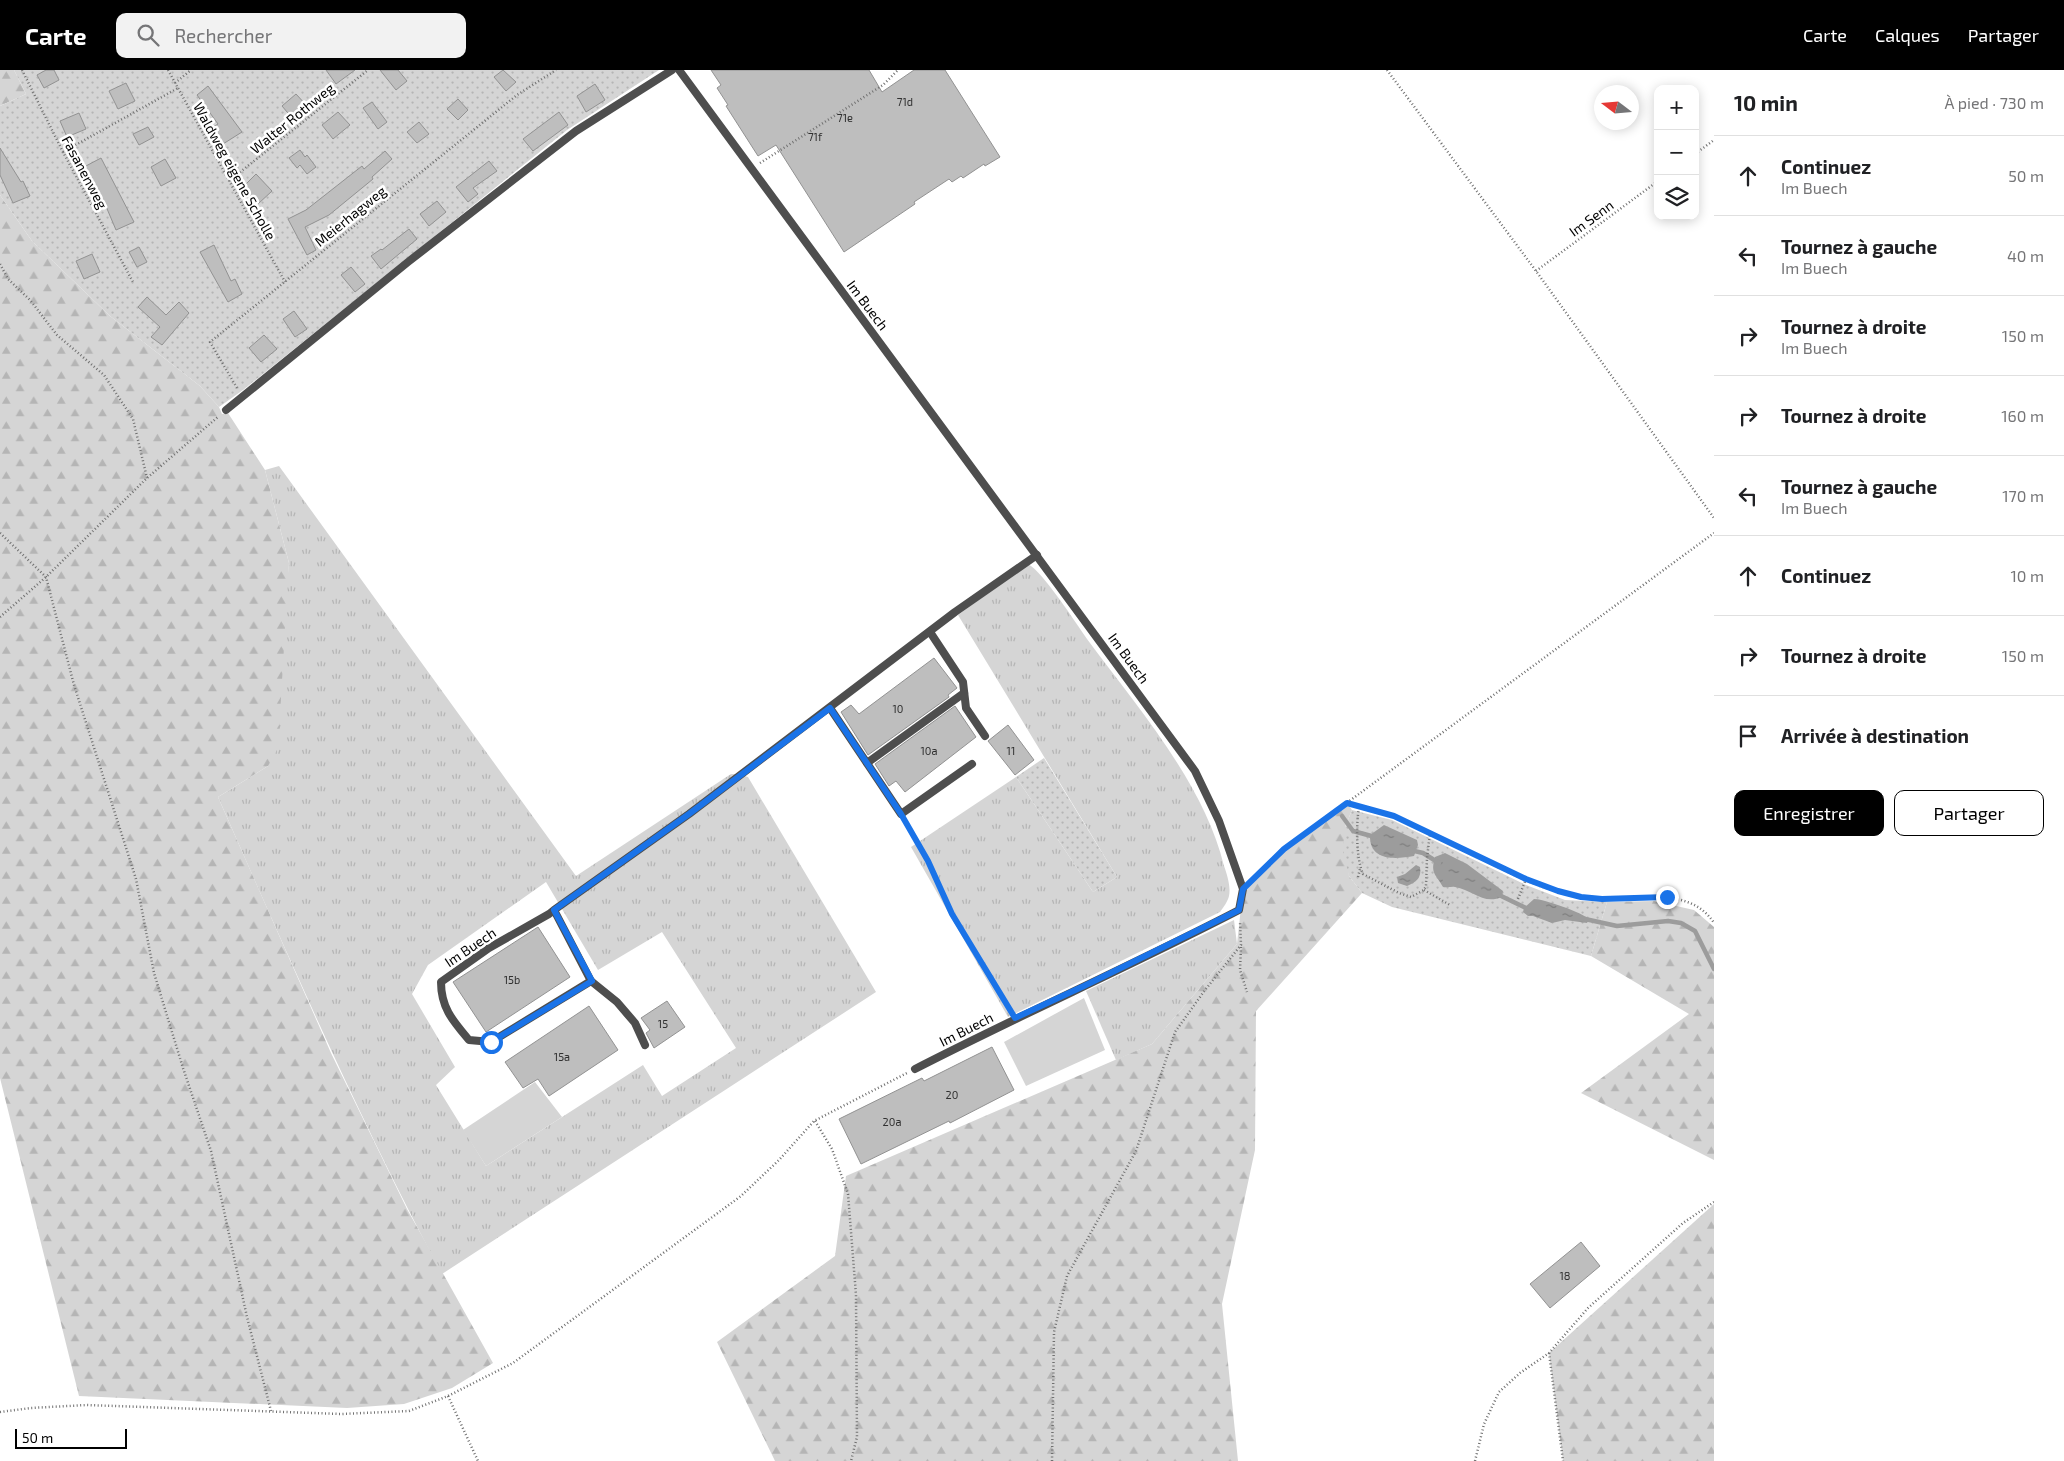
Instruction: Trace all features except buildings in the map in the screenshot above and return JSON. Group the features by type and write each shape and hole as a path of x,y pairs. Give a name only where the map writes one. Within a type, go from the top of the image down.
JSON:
{"lane":[{"path":"226,410 408,262 576,131 672,70"},
{"name":"Im Buech","path":"678,70 1195,771 1218,821 1243,889"},
{"name":"Im Buech","path":"592,981 491,1042 469,1040 451,1018 441,997 441,982 489,948 554,910 689,814 955,612 1037,555"},
{"path":"930,632 964,682 966,708 985,736"},
{"path":"867,763 964,693"},
{"path":"830,708 901,814 972,764"},
{"path":"1239,910 1243,889"},
{"path":"554,910 592,981 616,1002 635,1023 645,1044"},
{"name":"Im Buech","path":"915,1069 1015,1018 1143,958 1239,910"}],"path":[{"name":"Fasanenweg","path":"22,70 63,152 133,282"},
{"name":"Waldweg eigene Scholle","path":"168,70 285,282"},
{"path":"176,83 191,70"},
{"name":"Walter Rothweg","path":"229,181 368,70"},
{"name":"Meierhagweg","path":"244,397 210,342 517,94 556,70"},
{"path":"751,169 883,85 898,70"},
{"path":"1387,70 1536,271 1714,518"},
{"path":"63,152 178,88"},
{"path":"1699,151 1714,140"},
{"name":"Im Senn","path":"1536,271 1654,184"},
{"path":"0,264 8,279 30,300 57,335 104,375 133,419 147,478"},
{"path":"0,617 46,577 147,478 226,410"},
{"path":"0,533 46,577 74,685 136,879 154,973 211,1151 271,1412"},
{"path":"1243,889 1284,849 1714,533"},
{"path":"1347,803 1394,816 1526,879 1581,897 1602,899 1667,897 1687,901 1707,912 1714,923"},
{"path":"1360,807 1357,854 1363,874 1411,898 1424,890 1427,881 1430,833"},
{"path":"901,814 928,861 952,914 1015,1018"},
{"path":"1358,877 1361,868"},
{"path":"1518,899 1526,879"},
{"path":"1424,890 1450,905"},
{"path":"1239,910 1240,970 1247,992"},
{"path":"1052,1461 1054,1332 1067,1276 1136,1151 1175,1032 1204,990 1241,945"},
{"path":"0,1412 31,1408 88,1406 341,1414 409,1411 448,1396 513,1362 740,1196 779,1160 814,1121 915,1069"},
{"path":"814,1121 832,1149 848,1194 856,1295 857,1437 851,1461"},
{"path":"1475,1461 1484,1424 1499,1392 1520,1373 1549,1353 1588,1308 1683,1223 1714,1202"},
{"path":"1549,1353 1563,1461"},
{"path":"448,1396 478,1461"}],"green space":[{"path":"0,70 14,70 26,94 0,106"},
{"path":"14,70 659,70 567,130 243,390 219,407 200,386 110,316 32,241 0,195 0,106 26,94"},
{"path":"0,195 32,241 110,316 200,386 219,407 222,414 228,413 265,470 289,563 278,748 268,766 218,797 331,1053 407,1209 493,1363 452,1388 404,1404 347,1408 79,1396 0,1078"},
{"path":"279,466 576,876 731,774 748,777 876,992 442,1274 411,1216 353,1097 218,797 268,766 289,563 265,470","holes":["546,882 598,970 662,932 736,1048 662,1096 643,1065 486,1166 436,1085 455,1067 412,994 428,965"]},
{"path":"1028,564 1042,577 1059,598 1167,747 1185,776 1201,805 1214,835 1229,885 1229,896 1220,912 1008,1017 911,847 1016,777 1093,892 1117,877 958,615"},
{"path":"1044,758 1117,877 1093,892 1016,777"},
{"path":"1347,803 1352,810 1345,827 1349,876 1362,893 1256,1011 1255,1150 1222,1304 1238,1461 775,1461 717,1342 835,1256 846,1176 1152,1044 1237,944 1243,889 1284,849"},
{"path":"1352,810 1392,820 1526,885 1565,900 1607,902 1591,956 1392,907 1362,893 1349,876 1343,852 1345,827"},
{"path":"1654,901 1694,910 1714,927 1714,1160 1581,1093 1689,1014 1591,956 1607,902"},
{"path":"1234,920 1237,944 1152,1044 1116,1060 1086,991"},
{"path":"1084,998 1105,1050 1026,1086 1004,1042"},
{"path":"535,1082 562,1117 486,1166 463,1130"},
{"path":"1714,1204 1714,1461 1563,1461 1549,1353"}],"water":[{"path":"1384,825 1417,840 1418,845 1414,856 1385,857 1374,850 1370,835"},
{"path":"1445,853 1467,864 1503,891 1502,897 1489,899 1454,887 1443,887 1434,874 1433,867 1435,857"},
{"path":"1416,865 1420,867 1418,879 1407,886 1398,883 1397,877 1405,874"},
{"path":"1534,899 1563,907 1589,919 1587,923 1565,920 1552,923 1528,916 1523,912 1524,908"}],"waterway":[{"path":"1342,816 1353,831 1375,837"},
{"path":"1410,850 1423,853 1439,863"},
{"path":"1497,894 1528,909"},
{"path":"1585,919 1617,926 1668,921 1681,923 1695,931 1714,969"}],"route":[{"path":"491,1042 592,981 554,910 689,814 830,708 901,814 928,861 952,914 1015,1018 1239,910 1243,889 1284,849 1347,803 1394,816 1526,879 1558,891 1581,897 1602,899 1667,897"}]}
